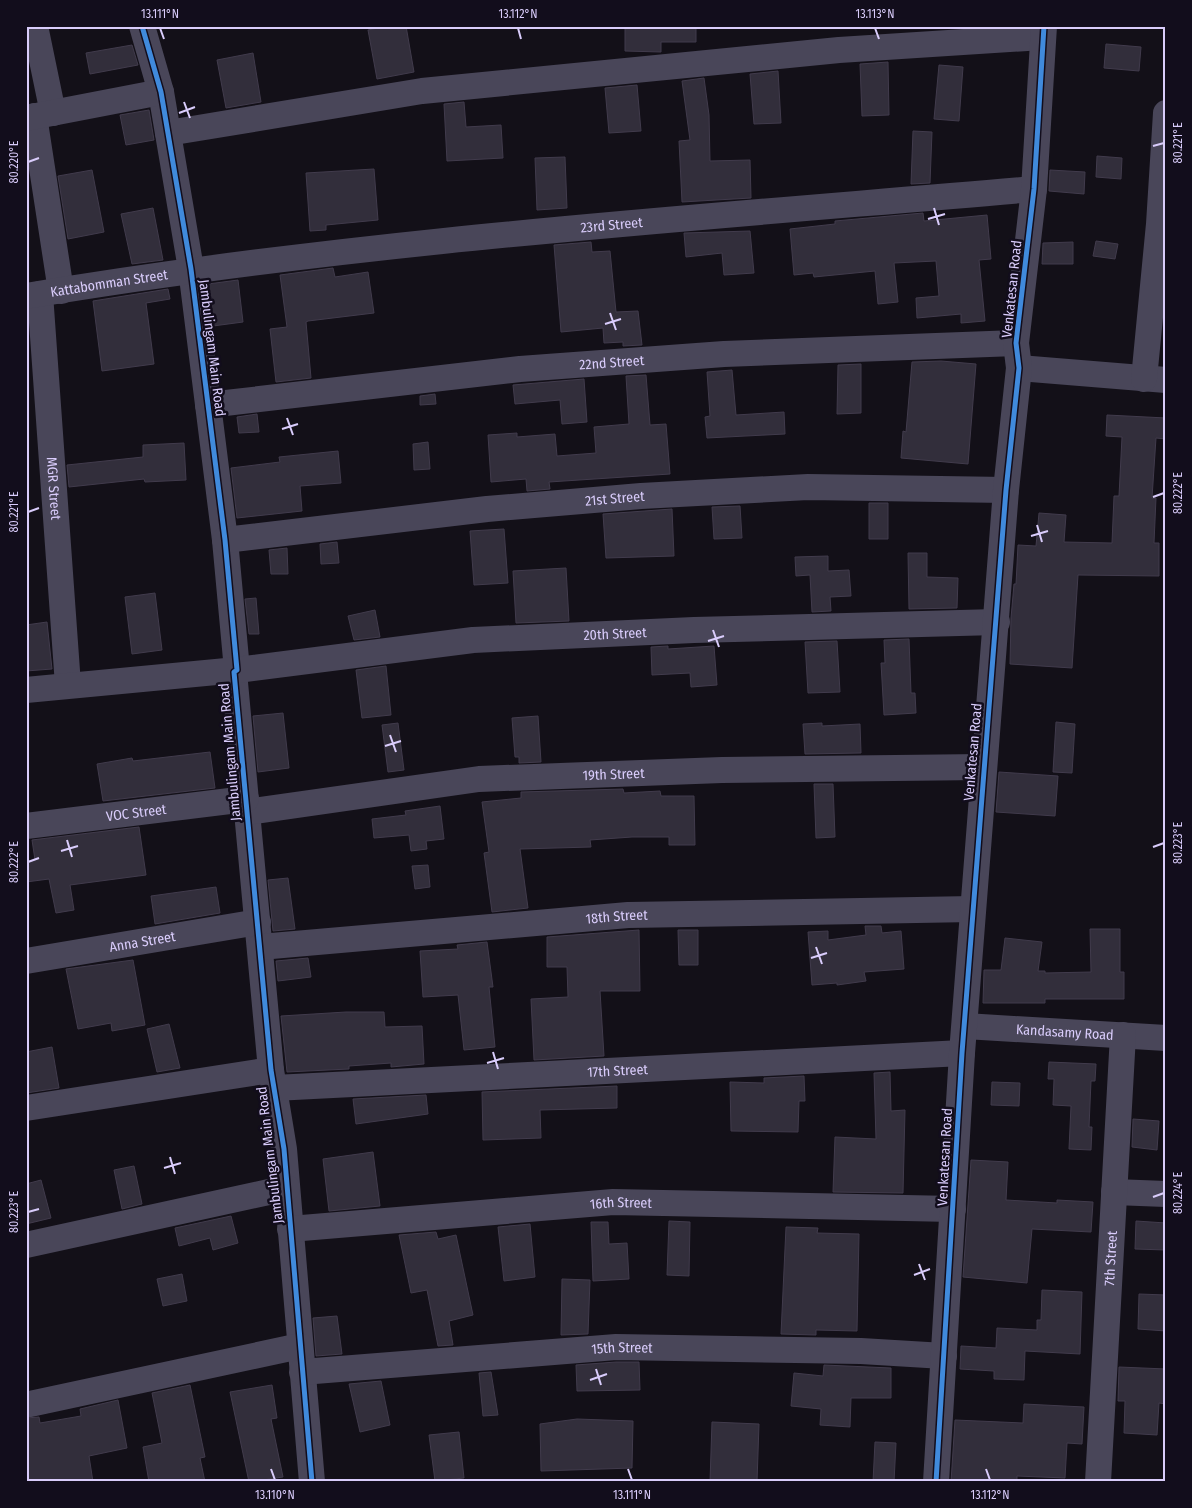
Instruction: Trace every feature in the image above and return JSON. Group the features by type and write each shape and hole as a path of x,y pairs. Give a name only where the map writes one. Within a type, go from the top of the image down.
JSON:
{"street":[{"name":"MGR Street","path":"35,26 42,294 68,685"},
{"name":"Jambulingam Main Road","path":"142,26 160,92 168,132 190,269 225,540 237,670 234,672 246,805 273,1079 287,1188 302,1372 308,1481"},
{"path":"168,132 422,91 838,50 1044,32"},
{"name":"Venkatesan Road","path":"936,1482 962,1053 983,767 1034,189 1044,32"},
{"path":"38,116 160,92"},
{"path":"1155,380 1163,224 1166,113"},
{"name":"23rd Street","path":"190,269 540,231 1034,189"},
{"name":"Kattabomman Street","path":"42,294 190,269"},
{"name":"22nd Street","path":"208,405 530,368 733,354 1018,356 1155,380"},
{"name":"21st Street","path":"225,540 487,509 641,496 808,487 1006,490"},
{"name":"20th Street","path":"26,690 237,670 473,640 694,630 997,622"},
{"name":"19th Street","path":"246,805 479,779 722,770 983,767"},
{"name":"VOC Street","path":"26,826 246,805"},
{"name":"18th Street","path":"259,935 628,915 973,909"},
{"name":"Anna Street","path":"26,961 259,935"},
{"name":"Kandasamy Road","path":"965,1026 1165,1038"},
{"path":"1165,1038 1166,1027"},
{"name":"7th Street","path":"1098,1482 1123,1035"},
{"name":"17th Street","path":"26,1108 273,1079 962,1053"},
{"path":"26,1245 287,1188"},
{"path":"1114,1192 1166,1194"},
{"name":"16th Street","path":"290,1228 613,1202 953,1209"},
{"path":"30,1404 300,1346"},
{"name":"15th Street","path":"302,1372 616,1347 861,1351 944,1356"}],"building":[{"path":"389,26 406,26 414,72 377,79 368,30"},
{"path":"625,26 696,26 696,42 661,42 661,52 625,51"},
{"path":"1106,44 1141,47 1139,71 1104,68"},
{"path":"132,45 138,65 90,74 86,53"},
{"path":"253,53 261,102 226,108 217,60"},
{"path":"888,62 889,115 862,116 860,64"},
{"path":"939,65 963,67 959,121 934,119"},
{"path":"778,71 781,123 754,124 750,74"},
{"path":"704,78 709,115 710,161 750,160 751,198 682,202 679,141 690,140 682,81"},
{"path":"637,85 641,131 609,133 605,88"},
{"path":"464,102 466,127 501,125 503,158 447,161 444,104"},
{"path":"149,110 154,140 126,145 120,115"},
{"path":"913,131 932,132 930,183 911,184"},
{"path":"1097,156 1122,158 1121,179 1096,177"},
{"path":"565,157 567,208 537,210 535,158"},
{"path":"374,169 378,220 326,225 326,230 310,231 306,173"},
{"path":"92,170 104,232 68,239 58,176"},
{"path":"1050,170 1085,172 1084,194 1049,191"},
{"path":"153,208 163,260 132,264 121,214"},
{"path":"923,213 924,221 987,215 991,259 979,260 985,321 961,323 961,314 917,318 916,298 939,296 936,261 894,263 898,302 878,304 875,271 814,277 813,273 794,275 790,229 835,224 835,221"},
{"path":"750,231 754,273 724,275 722,253 686,257 684,233"},
{"path":"1096,241 1118,244 1115,259 1093,256"},
{"path":"591,242 592,252 610,251 616,312 638,311 642,345 623,346 623,342 604,343 603,328 561,332 554,245"},
{"path":"1073,242 1073,264 1042,264 1043,243"},
{"path":"333,268 335,277 368,272 374,313 306,322 311,378 276,382 270,329 287,327 280,275"},
{"path":"238,280 243,322 213,326 208,284"},
{"path":"168,289 170,299 146,303 154,364 102,371 93,301"},
{"path":"941,361 976,364 968,464 901,458 903,431 906,432 912,362"},
{"path":"861,364 861,413 837,414 838,365"},
{"path":"732,370 736,415 784,412 785,434 707,438 705,417 710,416 707,372"},
{"path":"646,375 650,425 666,424 670,474 549,482 550,489 527,491 526,479 491,482 488,435 517,433 517,437 555,434 557,456 596,453 594,427 629,424 626,376"},
{"path":"584,379 587,422 562,424 560,400 515,404 513,385"},
{"path":"435,394 436,404 420,405 420,396"},
{"path":"257,414 259,432 239,433 237,417"},
{"path":"1107,415 1166,418 1166,439 1156,438 1152,498 1156,498 1154,543 1159,543 1159,576 1078,575 1072,668 1010,664 1011,618 1014,584 1016,584 1018,545 1036,546 1039,513 1066,515 1064,542 1112,543 1114,496 1119,496 1122,437 1106,436"},
{"path":"428,442 430,469 414,470 413,444"},
{"path":"184,443 186,480 145,482 144,479 69,487 67,465 143,457 143,445"},
{"path":"338,451 341,483 300,486 302,511 237,518 231,468 280,462 279,457"},
{"path":"869,503 888,503 888,539 869,539"},
{"path":"740,506 742,538 714,539 712,507"},
{"path":"672,509 674,556 606,558 603,514"},
{"path":"504,529 508,583 474,585 470,531"},
{"path":"337,542 339,563 321,564 320,544"},
{"path":"287,548 288,574 271,574 269,550"},
{"path":"908,553 927,553 927,577 958,578 957,608 909,609"},
{"path":"828,556 828,571 849,570 851,596 830,597 831,611 812,612 810,575 796,576 795,557"},
{"path":"566,568 569,621 516,623 513,571"},
{"path":"155,593 162,650 132,654 125,597"},
{"path":"256,598 259,634 249,634 245,599"},
{"path":"375,610 380,637 354,640 348,616"},
{"path":"47,622 52,669 26,671 26,625"},
{"path":"909,639 911,693 915,693 916,713 884,715 881,663 885,663 884,640"},
{"path":"837,641 840,692 808,693 805,642"},
{"path":"668,646 668,649 714,646 717,685 691,687 690,673 652,675 651,647"},
{"path":"386,666 391,715 362,718 356,670"},
{"path":"283,713 289,768 258,772 253,716"},
{"path":"538,716 541,762 519,763 519,757 515,757 512,718"},
{"path":"1056,722 1075,724 1072,773 1053,772"},
{"path":"398,723 404,770 388,772 382,725"},
{"path":"822,723 822,726 860,724 861,753 805,754 803,724"},
{"path":"210,752 215,788 103,801 97,764 132,758 133,761"},
{"path":"999,772 1058,776 1055,816 996,812"},
{"path":"814,784 833,784 835,837 816,838"},
{"path":"623,789 624,793 660,791 661,796 694,796 695,845 669,845 669,837 632,837 590,840 591,847 520,849 528,908 492,912 484,853 489,852 482,802 521,798 521,792"},
{"path":"440,806 444,839 426,841 427,849 411,851 409,835 374,838 372,819 406,815 405,811"},
{"path":"139,827 146,875 70,885 74,910 56,913 49,879 26,882 26,861 35,860 32,840"},
{"path":"428,865 430,887 415,889 412,866"},
{"path":"288,878 295,929 273,931 268,880"},
{"path":"216,887 220,913 155,924 151,896"},
{"path":"865,926 881,926 882,933 901,931 904,969 864,972 866,981 837,985 837,983 812,985 808,932 828,931 828,940 866,935"},
{"path":"1090,929 1120,929 1120,972 1124,972 1124,999 1045,999 1045,1003 983,1003 984,970 1001,970 1005,938 1042,942 1038,971 1045,971 1045,973 1091,972"},
{"path":"639,930 640,991 600,991 604,1056 534,1060 531,999 568,997 567,967 547,967 547,937"},
{"path":"678,930 698,930 698,965 679,965"},
{"path":"487,942 493,987 489,987 495,1047 464,1050 458,995 423,997 420,951 458,949 457,945"},
{"path":"308,958 311,977 278,981 276,961"},
{"path":"133,960 145,1025 112,1031 111,1023 78,1029 66,969"},
{"path":"384,1012 385,1027 422,1026 424,1064 391,1067 391,1063 349,1066 349,1069 287,1072 281,1016"},
{"path":"169,1024 180,1068 157,1072 147,1029"},
{"path":"52,1047 59,1088 26,1093 26,1052"},
{"path":"1049,1062 1096,1064 1095,1081 1091,1081 1089,1127 1092,1127 1091,1150 1069,1149 1071,1106 1053,1105 1054,1079 1048,1079"},
{"path":"890,1072 891,1111 905,1110 903,1193 833,1192 835,1137 876,1139 874,1073"},
{"path":"804,1076 805,1101 799,1101 798,1132 731,1131 730,1082 764,1083 764,1078"},
{"path":"992,1082 1020,1083 1019,1106 991,1105"},
{"path":"617,1086 617,1108 540,1110 541,1138 483,1140 482,1092"},
{"path":"426,1095 428,1114 356,1124 353,1099"},
{"path":"1133,1119 1159,1121 1157,1150 1132,1147"},
{"path":"373,1152 380,1206 329,1211 323,1159"},
{"path":"971,1160 1008,1162 1006,1200 1057,1203 1057,1200 1093,1202 1091,1232 1032,1229 1027,1283 963,1277"},
{"path":"134,1166 142,1204 122,1209 114,1170"},
{"path":"41,1180 51,1218 26,1224 26,1184"},
{"path":"231,1216 238,1243 213,1250 210,1238 179,1246 175,1228"},
{"path":"669,1221 690,1222 689,1276 667,1275"},
{"path":"1136,1221 1166,1223 1166,1250 1135,1249"},
{"path":"591,1222 608,1222 609,1244 627,1243 629,1279 593,1281"},
{"path":"530,1224 535,1277 504,1281 498,1227"},
{"path":"786,1227 818,1228 817,1233 859,1234 857,1331 816,1330 816,1335 781,1334"},
{"path":"436,1232 438,1239 456,1235 473,1315 449,1321 453,1345 438,1346 427,1290 411,1293 399,1235"},
{"path":"182,1274 187,1301 163,1306 157,1279"},
{"path":"562,1279 590,1280 588,1334 561,1335"},
{"path":"1042,1290 1082,1292 1080,1354 1025,1351 1024,1380 994,1379 994,1371 960,1369 961,1346 996,1348 997,1328 1037,1330 1037,1320 1041,1320"},
{"path":"1139,1294 1166,1295 1166,1331 1138,1329"},
{"path":"337,1316 342,1354 316,1356 313,1318"},
{"path":"639,1362 640,1390 577,1391 576,1365"},
{"path":"824,1365 891,1368 891,1398 851,1398 850,1427 820,1425 821,1409 791,1406 794,1373 823,1376"},
{"path":"1119,1367 1166,1369 1166,1404 1159,1403 1157,1435 1124,1433 1125,1401 1118,1401"},
{"path":"491,1372 498,1415 483,1416 479,1373"},
{"path":"381,1381 390,1425 360,1432 349,1384"},
{"path":"190,1385 205,1457 200,1458 205,1482 149,1482 143,1447 162,1443 152,1393"},
{"path":"272,1385 277,1418 271,1419 283,1477 249,1482 230,1392"},
{"path":"118,1400 127,1448 89,1456 93,1482 26,1482 26,1418 39,1417 40,1423 81,1416 80,1409"},
{"path":"1024,1404 1084,1407 1082,1444 1067,1443 1065,1478 1017,1476 1017,1482 951,1482 955,1420 1023,1423"},
{"path":"577,1419 633,1421 632,1468 541,1471 540,1424"},
{"path":"712,1422 759,1424 757,1482 710,1482"},
{"path":"459,1432 464,1478 435,1481 429,1435"},
{"path":"875,1442 896,1443 894,1482 873,1482"}],"cycle path":[{"path":"142,26 161,92 191,269 225,540 237,670 234,672 271,1070 284,1149 312,1482"},
{"path":"936,1482 962,1053 1006,490 1019,368 1016,343 1034,189 1044,26"}]}
